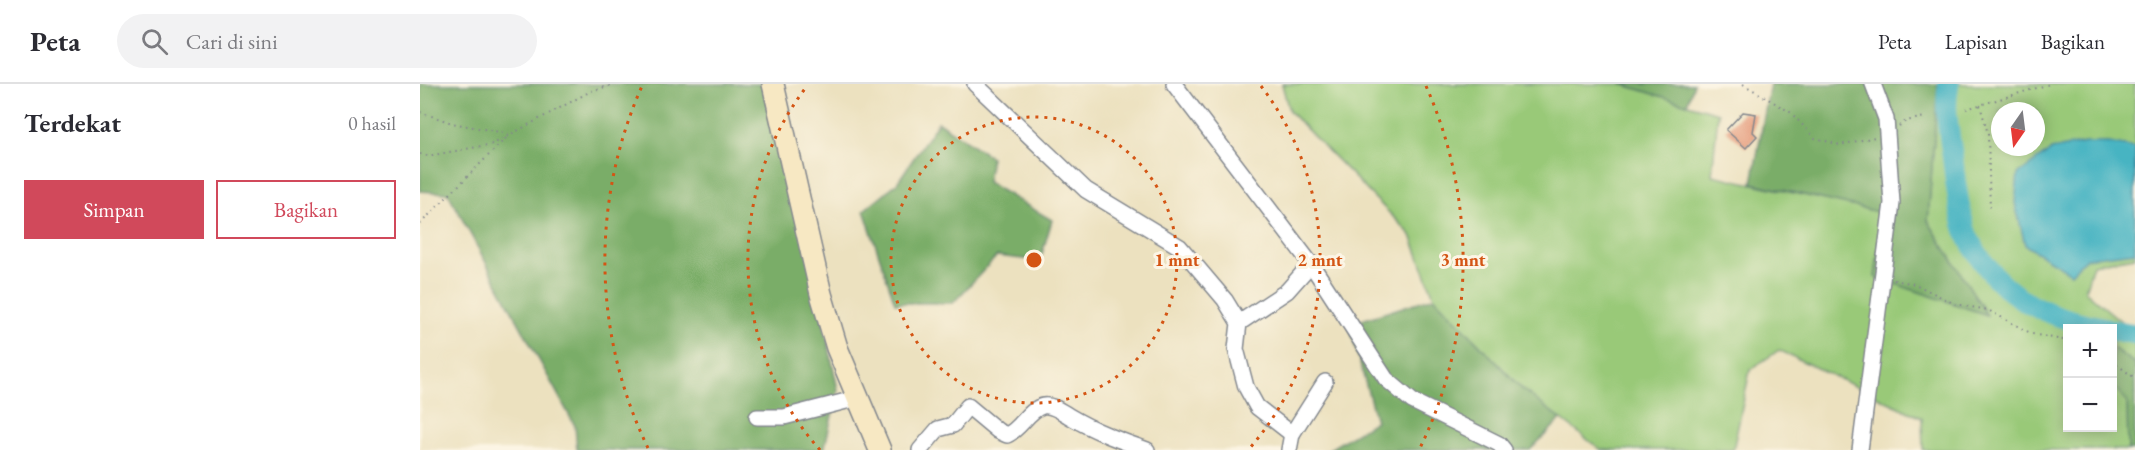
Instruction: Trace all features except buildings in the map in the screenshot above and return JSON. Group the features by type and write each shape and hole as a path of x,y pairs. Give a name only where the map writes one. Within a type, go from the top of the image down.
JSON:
{"main road":[{"path":"773,84 821,294 837,348 880,450"}],"street":[{"path":"975,84 1086,190 1180,247 1225,300 1239,323 1236,349 1246,387 1257,407 1292,434"},
{"path":"1174,84 1311,264 1386,379 1412,401 1499,444 1504,450"},
{"path":"1860,450 1892,203 1886,119 1873,84"},
{"path":"1239,323 1287,291 1311,264"},
{"path":"1289,450 1292,434 1325,382"},
{"path":"757,417 784,417 858,398"},
{"path":"920,450 938,429 953,425 968,406 998,431 1007,435 1014,432 1044,405 1054,407 1099,434 1147,450"}],"path":[{"path":"420,154 428,156 493,144 591,91 616,84"},
{"path":"1743,84 1790,112 1815,138 1840,145 1888,134 1906,121 1925,117"},
{"path":"1966,109 2050,84"},
{"path":"1980,105 1988,134 1990,209"},
{"path":"420,112 452,123 510,134"},
{"path":"420,224 510,134"},
{"path":"1883,279 1915,284 1955,304 1988,310 2032,334 2063,340"},
{"path":"2117,365 2135,378"}],"green space":[{"path":"420,84 773,84 838,390 824,450 577,450 575,426 448,193 420,191"},
{"path":"1282,84 1621,84 1718,113 1712,175 1884,213 1986,314 1928,221 1938,84 2135,84 2135,257 2093,264 2085,291 2135,333 2135,364 2117,351 2117,324 2063,324 2063,432 2117,432 2117,390 2127,401 2128,450 1923,450 1922,418 1779,350 1750,370 1733,450 1601,450 1523,390 1434,297 1411,235 1289,111"},
{"path":"1621,84 1694,84 1687,104"},
{"path":"1770,84 1938,84 1928,221 1987,315 1875,277 1883,213 1752,183"},
{"path":"938,122 991,157 987,182 1052,220 1040,261 997,256 953,303 895,303 864,210 897,183"},
{"path":"1434,297 1523,390 1561,419 1530,450 1328,450 1376,421 1349,324"},
{"path":"2117,351 2135,364 2135,450 2128,450 2127,402 2117,390"}],"water":[{"path":"2085,143 2109,143 2135,148 2135,252 2086,258 2071,273 2025,245 2015,203 2018,174 2051,150"}],"waterway":[{"path":"1949,84 1948,122 1959,202 1970,241 1982,261 2011,291 2044,311 2088,324"},
{"path":"2117,331 2135,334"}]}
